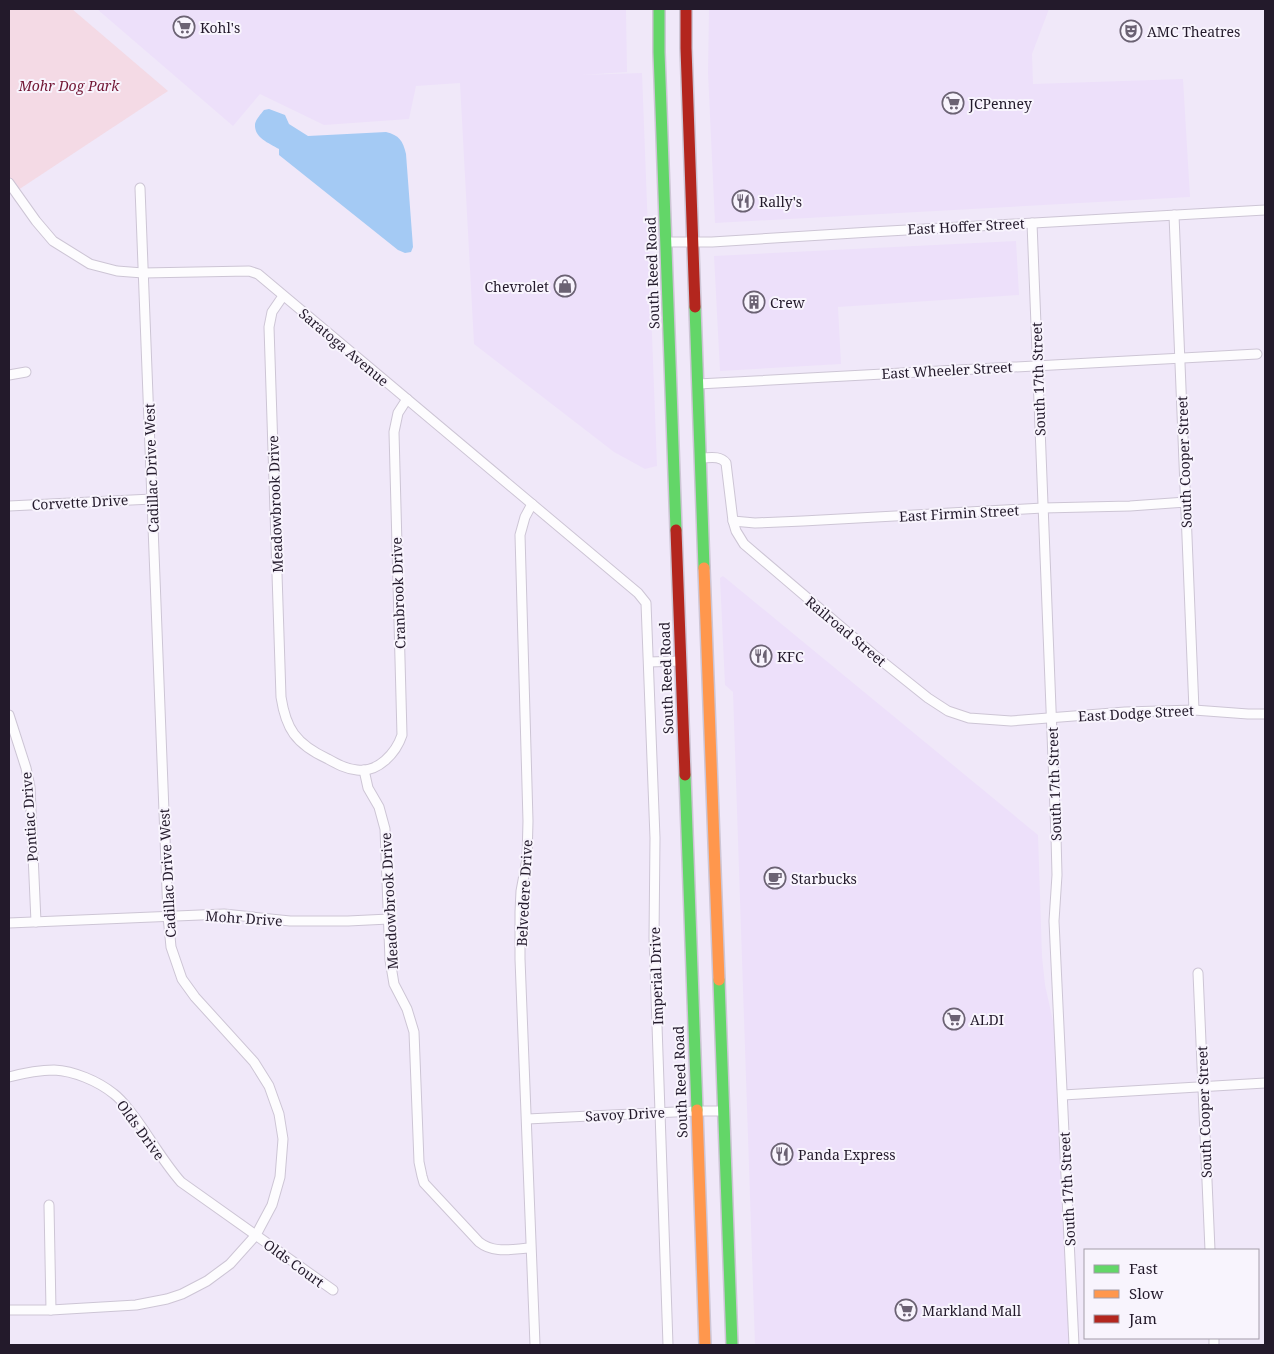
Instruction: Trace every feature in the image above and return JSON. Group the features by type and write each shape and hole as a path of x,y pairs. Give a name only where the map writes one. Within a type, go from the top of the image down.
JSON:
{"main road":[{"name":"South Reed Road","path":"659,9 705,1345"},
{"path":"686,9 732,1345"}],"street":[{"name":"Saratoga Avenue","path":"9,183 53,242 90,264 117,271 143,273 249,270 258,274 638,593 646,603 646,606"},
{"name":"Cadillac Drive West","path":"9,1310 51,1310 136,1305 182,1294 207,1281 230,1264 256,1235 272,1205 280,1177 283,1140 279,1114 269,1086 254,1062 195,997 182,979 171,947 168,916 140,188"},
{"name":"East Hoffer Street","path":"666,242 1265,210"},
{"name":"South Cooper Street","path":"1174,215 1194,710"},
{"name":"South 17th Street","path":"1032,223 1057,875 1054,921 1074,1345"},
{"name":"Meadowbrook Drive","path":"283,296 272,312 269,327 281,697 285,718 294,734 315,753 346,768 358,771 364,770 368,788 379,808 385,830 390,960 394,984 407,1009 414,1032 419,1162 424,1183 485,1247 496,1250 530,1248"},
{"name":"East Wheeler Street","path":"698,384 1257,354"},
{"path":"9,375 26,372"},
{"name":"Cranbrook Drive","path":"364,770 372,769 390,756 402,735 394,432 398,413 407,399"},
{"name":"Railroad Street","path":"701,458 724,459 726,462 733,521 736,531 744,544 873,654 928,698 948,711 977,720"},
{"name":"Corvette Drive","path":"9,506 152,499"},
{"name":"East Firmin Street","path":"733,521 755,523 803,522 1186,502"},
{"name":"Belvedere Drive","path":"532,504 525,517 520,535 528,821 527,859 521,891 520,931 535,1345"},
{"name":"Imperial Drive","path":"646,606 655,838 654,938 668,1345"},
{"path":"649,662 681,661"},
{"name":"East Dodge Street","path":"977,720 1010,721 1125,712 1194,710 1265,714"},
{"name":"Pontiac Drive","path":"9,715 30,786 36,922"},
{"name":"Mohr Drive","path":"9,923 224,914 290,921 389,919"},
{"name":"South Cooper Street","path":"1198,974 1210,1249"},
{"name":"Olds Drive","path":"9,1077 33,1071 55,1070 69,1072 94,1082 115,1094 140,1124 170,1170 181,1182 256,1235"},
{"path":"1063,1095 1265,1083"},
{"name":"Savoy Drive","path":"527,1119 696,1111 723,1112"},
{"path":"49,1206 51,1310"},
{"name":"Olds Court","path":"256,1235 333,1290"}],"shaded area":[{"path":"97,9 626,9 627,72 581,75 642,73 657,466 645,469 614,452 474,344 460,83 416,86 409,119 324,125 260,94 233,126"},
{"path":"709,9 1049,9 1032,54 1033,84 1183,79 1190,197 715,223 708,73"},
{"path":"1016,241 1019,295 838,307 841,364 720,371 714,256"},
{"path":"723,576 1038,835 1042,956 1045,985 1055,1030 1069,1345 755,1345 733,692 725,685 720,578"}],"green space":[{"name":"Mohr Dog Park","path":"9,9 72,9 168,91 15,192 9,183"}],"water":[{"path":"269,109 285,115 289,124 308,136 386,132 400,139 406,154 413,247 411,252 405,253 398,250 279,155 279,149 257,133 255,129 256,122 264,110"}],"traffic: fast":[{"path":"659,9 676,530"},
{"path":"695,307 704,568"},
{"path":"685,775 697,1110"},
{"path":"719,980 732,1345"}],"traffic: slow":[{"path":"704,568 719,980"},
{"path":"697,1110 705,1345"}],"traffic: jam":[{"path":"686,9 695,307"},
{"path":"676,530 685,775"}],"place":[{"name":"Kohl's","path":"184,27"},
{"name":"AMC Theatres","path":"1131,31"},
{"name":"JCPenney","path":"953,103"},
{"name":"Rally's","path":"743,201"},
{"name":"Chevrolet","path":"565,286"},
{"name":"Crew","path":"754,302"},
{"name":"KFC","path":"761,656"},
{"name":"Starbucks","path":"775,878"},
{"name":"ALDI","path":"954,1019"},
{"name":"Panda Express","path":"782,1154"},
{"name":"Markland Mall","path":"906,1310"}]}
